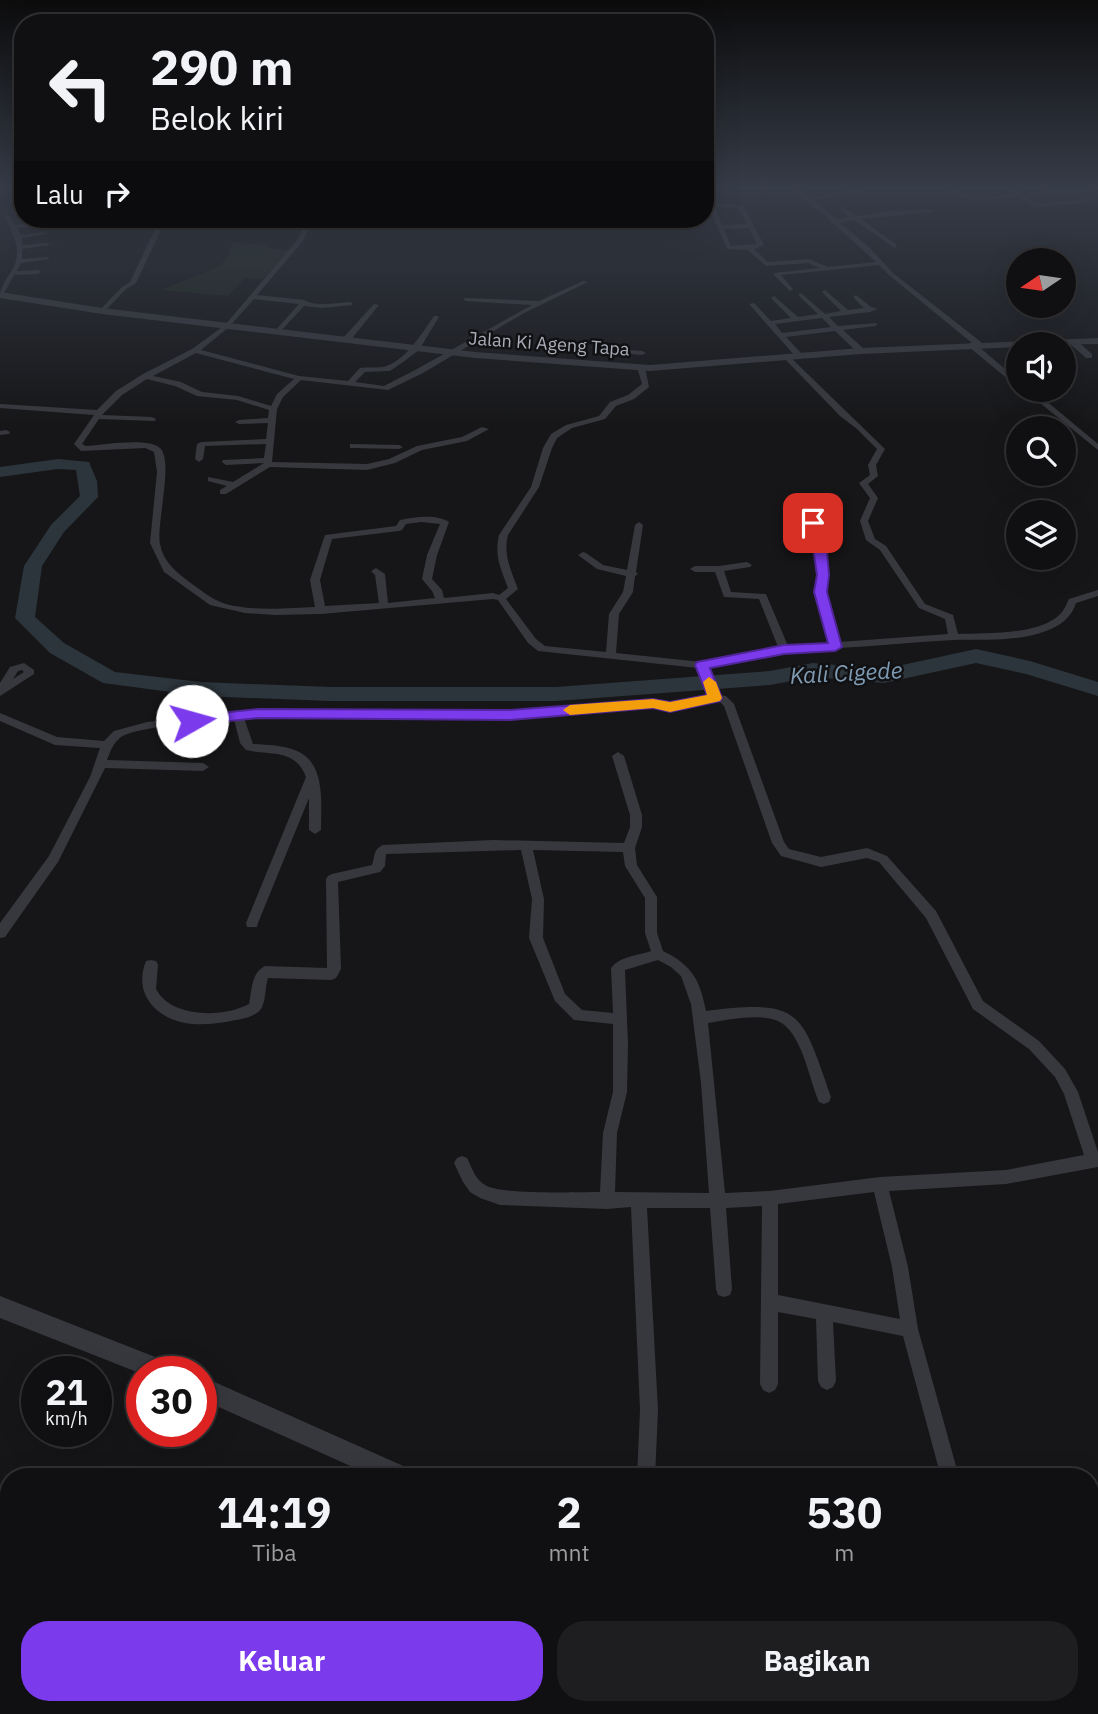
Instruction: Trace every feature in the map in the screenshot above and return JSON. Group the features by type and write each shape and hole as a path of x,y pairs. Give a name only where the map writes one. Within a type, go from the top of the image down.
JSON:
{"street":[{"path":"0,295 17,267"},
{"path":"102,311 124,288 133,283 141,267"},
{"path":"279,267 226,326 195,351 119,393 97,415 78,444 79,447 146,445 157,450 160,456 155,542 167,570 213,603 245,610 321,611 493,596 501,598 532,642 541,649 703,667 784,649 953,637 986,638 1033,632 1061,619 1069,610 1072,601 1098,593"},
{"path":"790,289 776,274 826,268 842,271 862,267"},
{"path":"886,267 1006,372"},
{"path":"807,270 816,278"},
{"path":"14,274 38,272"},
{"path":"195,351 299,378 385,388 522,312 585,282"},
{"path":"825,292 847,313"},
{"name":"Jalan Ki Ageng Tapa","path":"0,295 102,311 451,353 601,366 641,367 1006,344"},
{"path":"801,295 840,328 861,351"},
{"path":"769,323 873,310 856,296"},
{"path":"254,297 303,300 304,304 322,306 350,304"},
{"path":"774,298 796,319"},
{"path":"466,299 539,303"},
{"path":"506,301 509,310 522,312"},
{"path":"278,332 304,304"},
{"path":"752,304 799,355"},
{"path":"346,340 376,305"},
{"path":"351,382 361,371 387,369 416,348 436,317"},
{"path":"781,335 875,324"},
{"path":"601,366 608,341"},
{"name":"Jalan Ki Ageng Tapa","path":"1076,341 1098,341"},
{"path":"1076,345 1089,356"},
{"path":"605,350 642,353"},
{"path":"787,356 842,414 860,426 881,449 872,465 874,476 863,483 874,498 864,516 865,527 871,540 883,548 922,606 950,617 953,637"},
{"path":"501,598 513,588 501,556 501,546 516,512 535,488 554,436 576,424 592,423 601,419 613,404 640,392 646,385 641,367"},
{"path":"146,376 178,384 204,395 238,398 273,409"},
{"path":"223,492 267,462 273,409 280,396 299,378"},
{"path":"1042,402 1098,448"},
{"path":"0,406 152,419"},
{"path":"239,422 272,420"},
{"path":"226,463 267,462 367,467 464,439 485,429"},
{"path":"377,437 410,453"},
{"path":"199,459 201,444 271,441"},
{"path":"352,446 399,447"},
{"path":"211,479 235,485"},
{"path":"802,503 820,541 823,575 821,592 835,647"},
{"path":"321,611 315,580 328,537 399,528 403,522 415,520 445,522 432,555 427,579 437,590 440,600"},
{"path":"611,656 614,614 628,592 639,525"},
{"path":"583,555 595,566 633,574"},
{"path":"695,569 747,565"},
{"path":"719,569 727,595 763,596 784,649"},
{"path":"376,571 380,574 384,606"},
{"path":"461,1163 468,1181 484,1194 500,1198 639,1202 771,1198 880,1184 1006,1177 1095,1160 1071,1092 1060,1073 1034,1045 978,1005 931,915 883,859 867,853 821,862 785,853 778,843 729,704 714,694 703,667"},
{"path":"1,929 54,859 83,805 107,744 118,734 147,726 237,715 510,715 653,703 670,707 714,694"},
{"path":"237,715 246,743 250,747 294,754 312,777 316,789 315,830"},
{"path":"0,717 55,741 107,744"},
{"path":"618,756 636,815 636,827 629,848 631,866 651,897 651,933 658,954"},
{"path":"100,764 203,767"},
{"path":"252,923 312,777"},
{"path":"151,965 148,989 150,994 178,1014 196,1018 250,1011 255,1007 261,976 265,972 283,971 327,976 332,973 331,904 334,877 376,869 380,866 380,853 385,849 526,846 629,848"},
{"path":"526,846 538,899 536,939 560,997 579,1016 619,1019"},
{"path":"607,1201 610,1133 620,1092 618,968 626,962 658,954 675,962 687,974 700,1018 714,1130 723,1289"},
{"path":"700,1018 768,1013 790,1020 804,1046 824,1097"},
{"path":"880,1184 900,1267 910,1329 948,1468"},
{"path":"769,1384 771,1198"},
{"path":"639,1202 649,1410 646,1468"},
{"path":"770,1302 910,1329"},
{"path":"0,1307 126,1357"},
{"path":"824,1311 827,1381"},
{"path":"217,1394 382,1468"}],"shaded area":[{"path":"219,267 274,267 263,279 245,278 228,296 161,290"}],"waterway":[{"name":"Kali Cigede","path":"0,472 58,464 83,466 89,497 57,529 33,566 25,618 57,648 110,678 201,689 330,694 556,694 770,678 813,670 884,676 976,656 1030,668 1098,689"}],"slow traffic":[{"path":"570,710 653,703 670,707 691,704 715,698 709,682"}],"route":[{"path":"192,721 258,713 510,715 653,703 670,707 715,698 702,665 784,649 835,647 821,592 823,575 820,541 813,523"}]}
